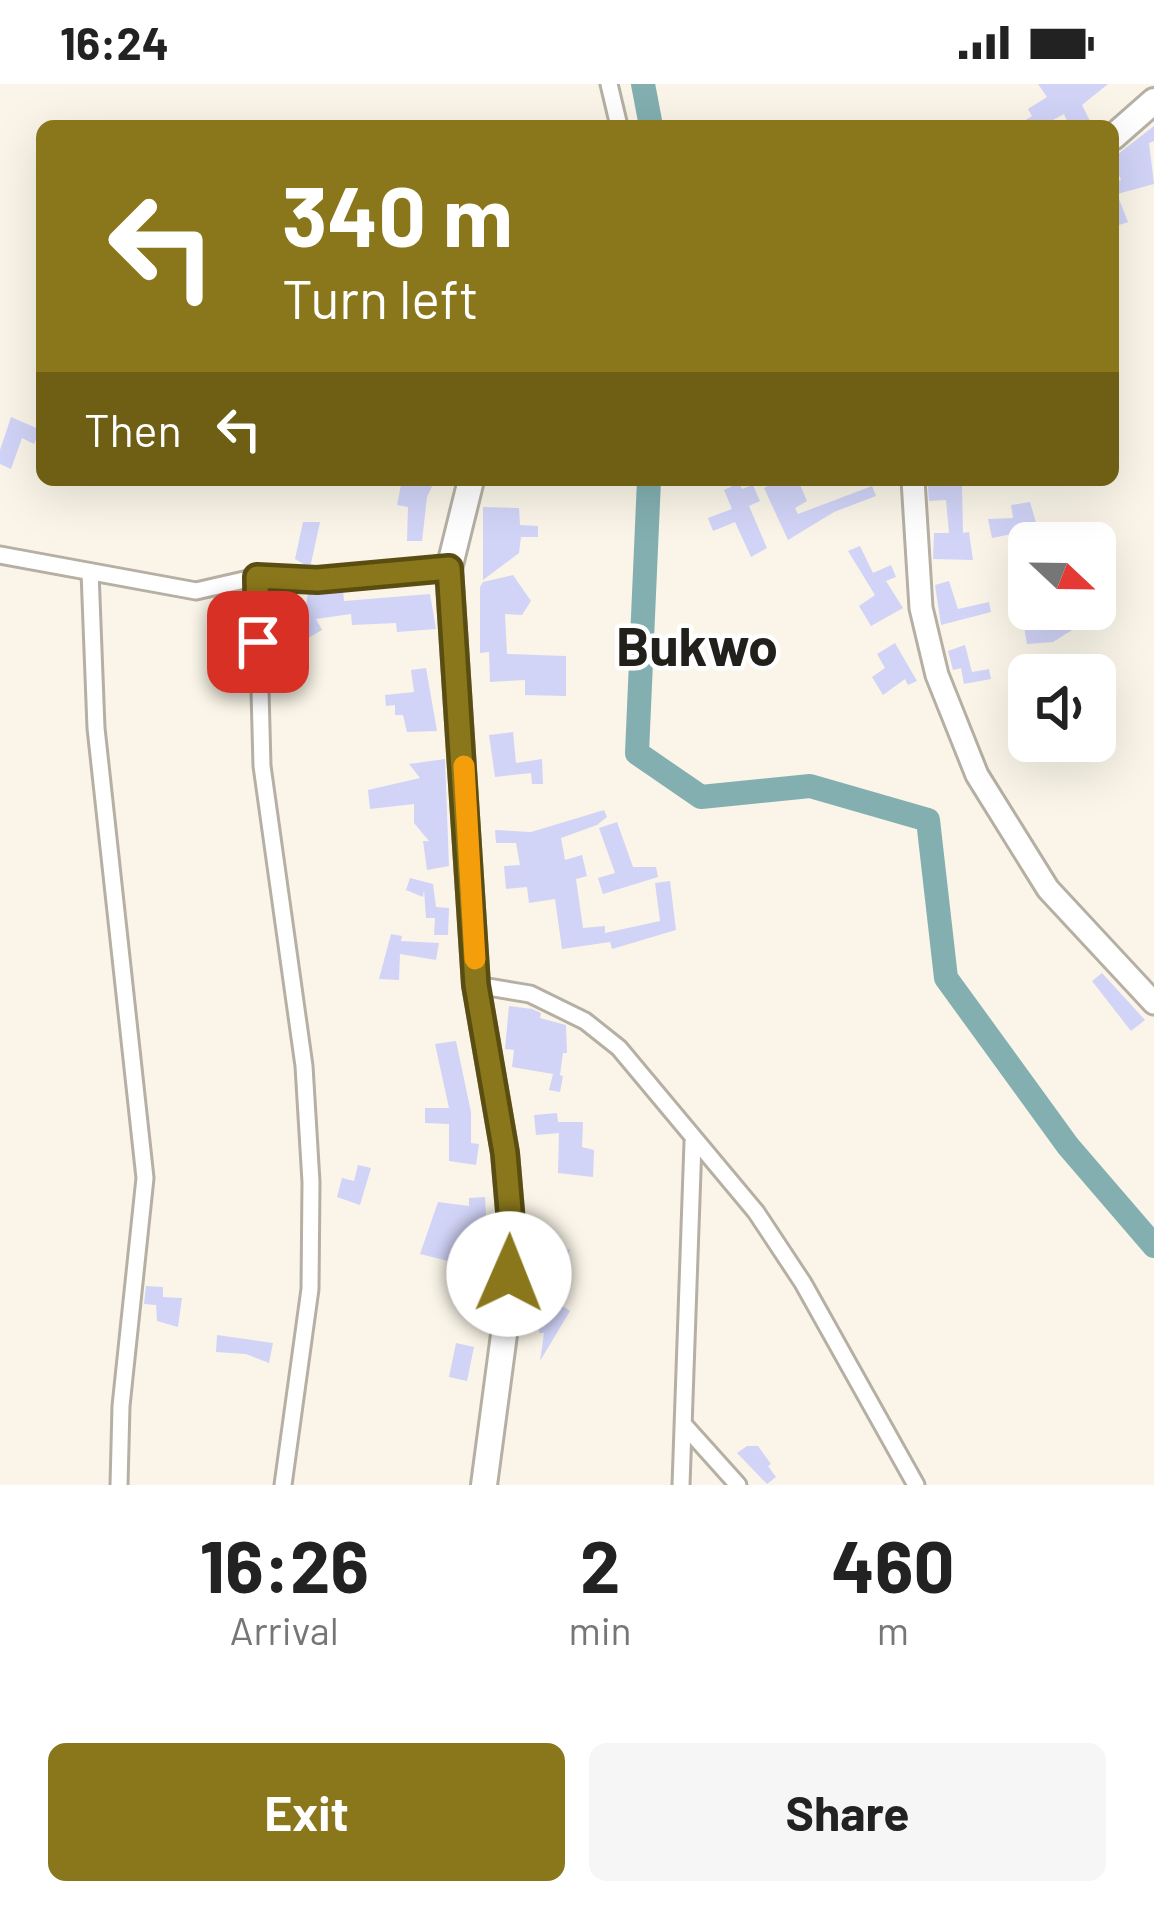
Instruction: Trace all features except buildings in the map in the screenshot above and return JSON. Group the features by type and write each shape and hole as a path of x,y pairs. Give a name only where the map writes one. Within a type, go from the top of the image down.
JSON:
{"main road":[{"path":"1119,132 1154,100"},
{"path":"470,486 449,568 476,985 505,1153 512,1234 507,1312 484,1485"},
{"path":"914,486 921,608 937,675 977,775 1048,889 1154,1003"}],"street":[{"path":"609,84 618,120"},
{"path":"0,555 196,591 257,577 317,580 449,568"},
{"path":"90,572 96,728 145,1178 121,1406 119,1485"},
{"path":"257,577 262,766 304,1066 311,1182 310,1289 283,1485"},
{"path":"476,985 530,994 585,1021 620,1048 693,1142 756,1212 803,1282 916,1485"},
{"path":"681,1485 693,1142"},
{"path":"685,1426 738,1485"}],"waterway":[{"path":"643,84 650,120"},
{"path":"649,486 637,753 701,797 810,786 928,820 946,978 1068,1146 1154,1246"}],"slow traffic":[{"path":"464,766 475,959"}],"district":[{"name":"Bukwo","path":"697,647"}],"route":[{"path":"258,642 257,577 317,580 449,568 476,985 505,1153 512,1234 509,1274"}]}
